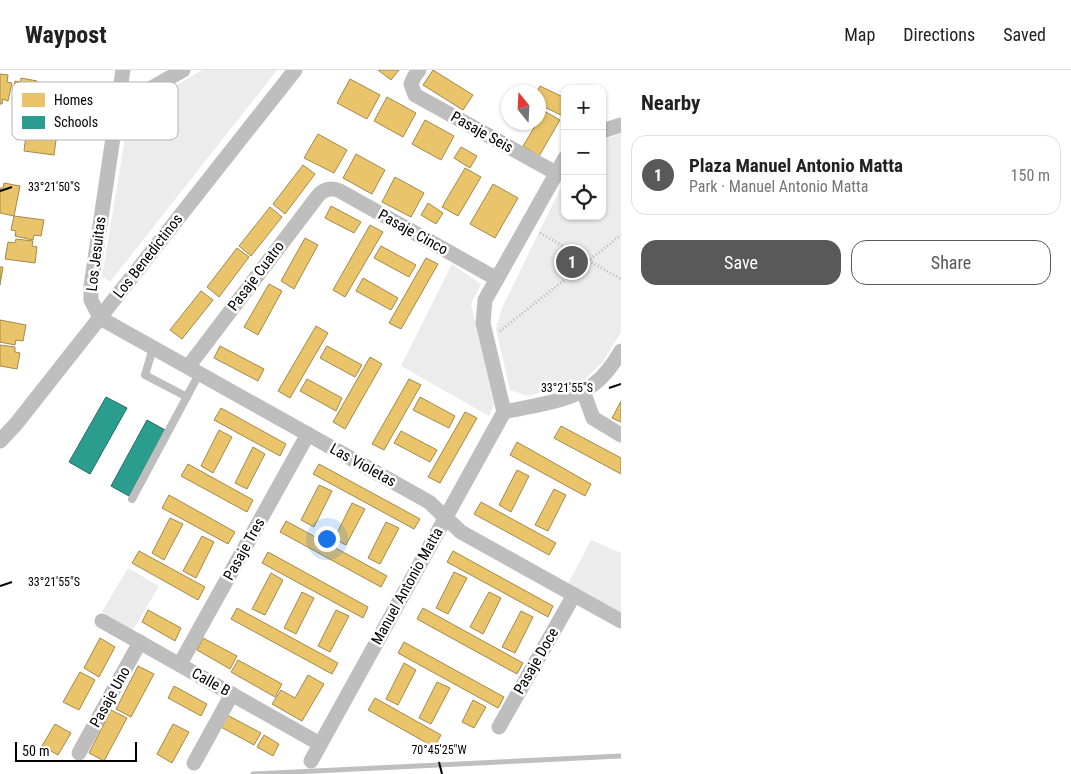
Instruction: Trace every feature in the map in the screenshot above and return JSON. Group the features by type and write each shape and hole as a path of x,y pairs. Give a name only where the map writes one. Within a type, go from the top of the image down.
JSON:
{"street":[{"path":"162,82 183,70"},
{"name":"Los Benedictinos","path":"0,441 16,424 295,70"},
{"name":"Pasaje Seis","path":"419,70 412,80 411,88 418,97 556,172"},
{"path":"605,130 621,125"},
{"name":"Los Jesuitas","path":"100,318 93,306 90,293 112,140"},
{"path":"561,164 485,300 483,308 483,323 504,412 566,398 583,391 602,378 610,369 621,350"},
{"name":"Pasaje Cinco","path":"328,189 340,191 497,279"},
{"name":"Pasaje Cuatro","path":"193,370 316,197 328,189"},
{"name":"Las Violetas","path":"100,318 430,502 461,532 621,621"},
{"path":"583,391 593,418 621,435"},
{"name":"Manuel Antonio Matta","path":"311,760 504,412"},
{"name":"Pasaje Tres","path":"180,664 308,434"},
{"name":"Pasaje Doce","path":"499,727 574,595"},
{"name":"Calle B","path":"102,621 320,744"},
{"name":"Pasaje Uno","path":"79,753 140,642"},
{"path":"194,763 232,694"}],"lane":[{"path":"153,348 145,375 187,396"},
{"path":"132,499 187,396 193,370"}],"path":[{"path":"526,226 621,279"},
{"path":"487,341 621,235"}],"shaded area":[{"path":"202,70 277,70 110,282 102,276 125,140 178,140 178,84"},
{"path":"621,133 621,332 603,362 584,380 528,396 510,390 496,329 502,308 561,187 561,220 606,220 606,139"},
{"path":"452,264 481,284 471,304 494,405 489,416 401,366"},
{"path":"591,540 621,553 621,615 568,584"},
{"path":"128,568 159,586 133,630 102,612"}],"building: Homes":[{"path":"378,70 399,70 391,80"},
{"path":"433,70 473,95 463,110 423,85"},
{"path":"0,74 8,75 7,82 12,83 8,101 3,99 2,104 0,104"},
{"path":"21,78 37,81 37,82 20,82"},
{"path":"350,79 380,95 367,119 337,103"},
{"path":"546,89 561,96 561,115 546,108"},
{"path":"387,97 416,113 403,137 374,121"},
{"path":"546,112 560,120 539,156 523,146 533,130 546,130"},
{"path":"425,120 454,136 441,160 412,144"},
{"path":"318,134 347,150 334,173 304,158"},
{"path":"25,140 56,140 54,155 24,151"},
{"path":"461,147 477,156 470,168 454,158"},
{"path":"356,154 385,170 372,194 343,178"},
{"path":"303,165 315,174 285,214 273,204"},
{"path":"465,168 481,177 458,216 442,207"},
{"path":"395,177 424,193 411,217 382,202"},
{"path":"4,183 20,186 14,216 0,213 0,188 3,188"},
{"path":"493,184 518,198 495,238 470,224"},
{"path":"428,203 443,213 436,224 421,215"},
{"path":"331,206 361,222 354,233 325,218"},
{"path":"270,207 282,217 251,256 239,246"},
{"path":"14,216 44,220 41,236 34,235 33,240 15,236 16,231 11,230"},
{"path":"370,225 383,232 345,297 333,290"},
{"path":"305,238 318,245 294,289 281,281"},
{"path":"16,239 33,241 32,246 37,247 35,263 5,259 8,242 15,243"},
{"path":"381,246 416,265 409,277 374,258"},
{"path":"237,248 249,257 219,297 207,287"},
{"path":"426,258 438,264 401,329 389,323"},
{"path":"0,267 3,267 0,285"},
{"path":"363,278 398,298 391,310 356,291"},
{"path":"269,284 282,291 258,335 244,327"},
{"path":"201,291 213,300 182,339 170,330"},
{"path":"0,320 26,325 23,341 16,340 15,345 0,342"},
{"path":"316,326 328,333 290,398 278,391"},
{"path":"0,345 15,347 15,352 20,353 17,369 0,366"},
{"path":"220,346 264,369 258,381 214,358"},
{"path":"327,346 362,365 355,377 320,358"},
{"path":"370,357 382,364 345,429 333,422"},
{"path":"307,379 342,398 336,411 300,391"},
{"path":"409,379 421,385 384,450 372,444"},
{"path":"420,397 455,416 449,428 413,410"},
{"path":"621,401 621,422 612,418"},
{"path":"221,408 286,444 280,456 214,420"},
{"path":"465,412 477,418 440,483 428,477"},
{"path":"561,426 621,458 621,474 554,438"},
{"path":"219,430 232,437 213,473 201,466"},
{"path":"401,431 437,450 430,462 394,443"},
{"path":"517,442 591,484 585,496 510,455"},
{"path":"253,447 265,454 247,489 235,483"},
{"path":"188,464 253,500 247,512 181,476"},
{"path":"319,464 420,519 414,529 313,474"},
{"path":"517,470 529,476 511,512 499,505"},
{"path":"319,485 332,491 314,527 301,520"},
{"path":"554,489 566,495 548,531 535,525"},
{"path":"169,495 235,532 228,544 162,508"},
{"path":"481,502 556,543 549,555 474,514"},
{"path":"352,503 365,509 346,545 334,539"},
{"path":"170,518 183,524 164,560 152,553"},
{"path":"286,521 387,576 381,587 280,532"},
{"path":"386,522 399,528 380,564 368,558"},
{"path":"202,536 214,542 196,578 183,571"},
{"path":"139,551 205,587 198,600 132,563"},
{"path":"453,551 553,606 548,617 447,562"},
{"path":"268,552 368,607 363,618 262,563"},
{"path":"454,572 467,578 448,614 436,608"},
{"path":"271,573 283,580 265,615 252,609"},
{"path":"302,592 314,598 296,634 284,628"},
{"path":"489,592 501,598 483,634 470,627"},
{"path":"237,608 338,663 332,674 231,619"},
{"path":"423,608 523,663 517,674 417,619"},
{"path":"148,610 181,628 175,641 142,622"},
{"path":"336,610 349,616 330,652 318,646"},
{"path":"521,611 533,617 515,653 502,647"},
{"path":"100,638 115,647 99,677 84,668"},
{"path":"203,638 237,656 230,669 197,650"},
{"path":"404,642 504,697 498,708 398,653"},
{"path":"238,660 282,684 275,697 231,672"},
{"path":"404,663 416,670 398,705 386,699"},
{"path":"138,666 154,674 131,717 116,709"},
{"path":"80,672 95,680 79,710 63,702"},
{"path":"308,675 324,684 302,721 272,704 281,690 295,698"},
{"path":"437,682 450,688 431,724 419,718"},
{"path":"174,686 207,704 201,716 168,698"},
{"path":"375,698 441,735 434,747 368,710"},
{"path":"473,700 486,707 474,728 462,722"},
{"path":"111,710 127,718 104,761 89,753"},
{"path":"227,715 261,733 254,745 221,727"},
{"path":"55,724 71,733 58,755 42,746"},
{"path":"173,724 189,732 172,763 157,754"},
{"path":"264,735 279,744 273,756 257,747"}],"building: Schools":[{"path":"106,397 127,408 90,474 69,462"},
{"path":"147,420 165,430 129,496 111,486"}],"waterway":[{"path":"253,774 621,756"}],"place":[{"name":"Plaza Manuel Antonio Matta","path":"572,262"}]}
